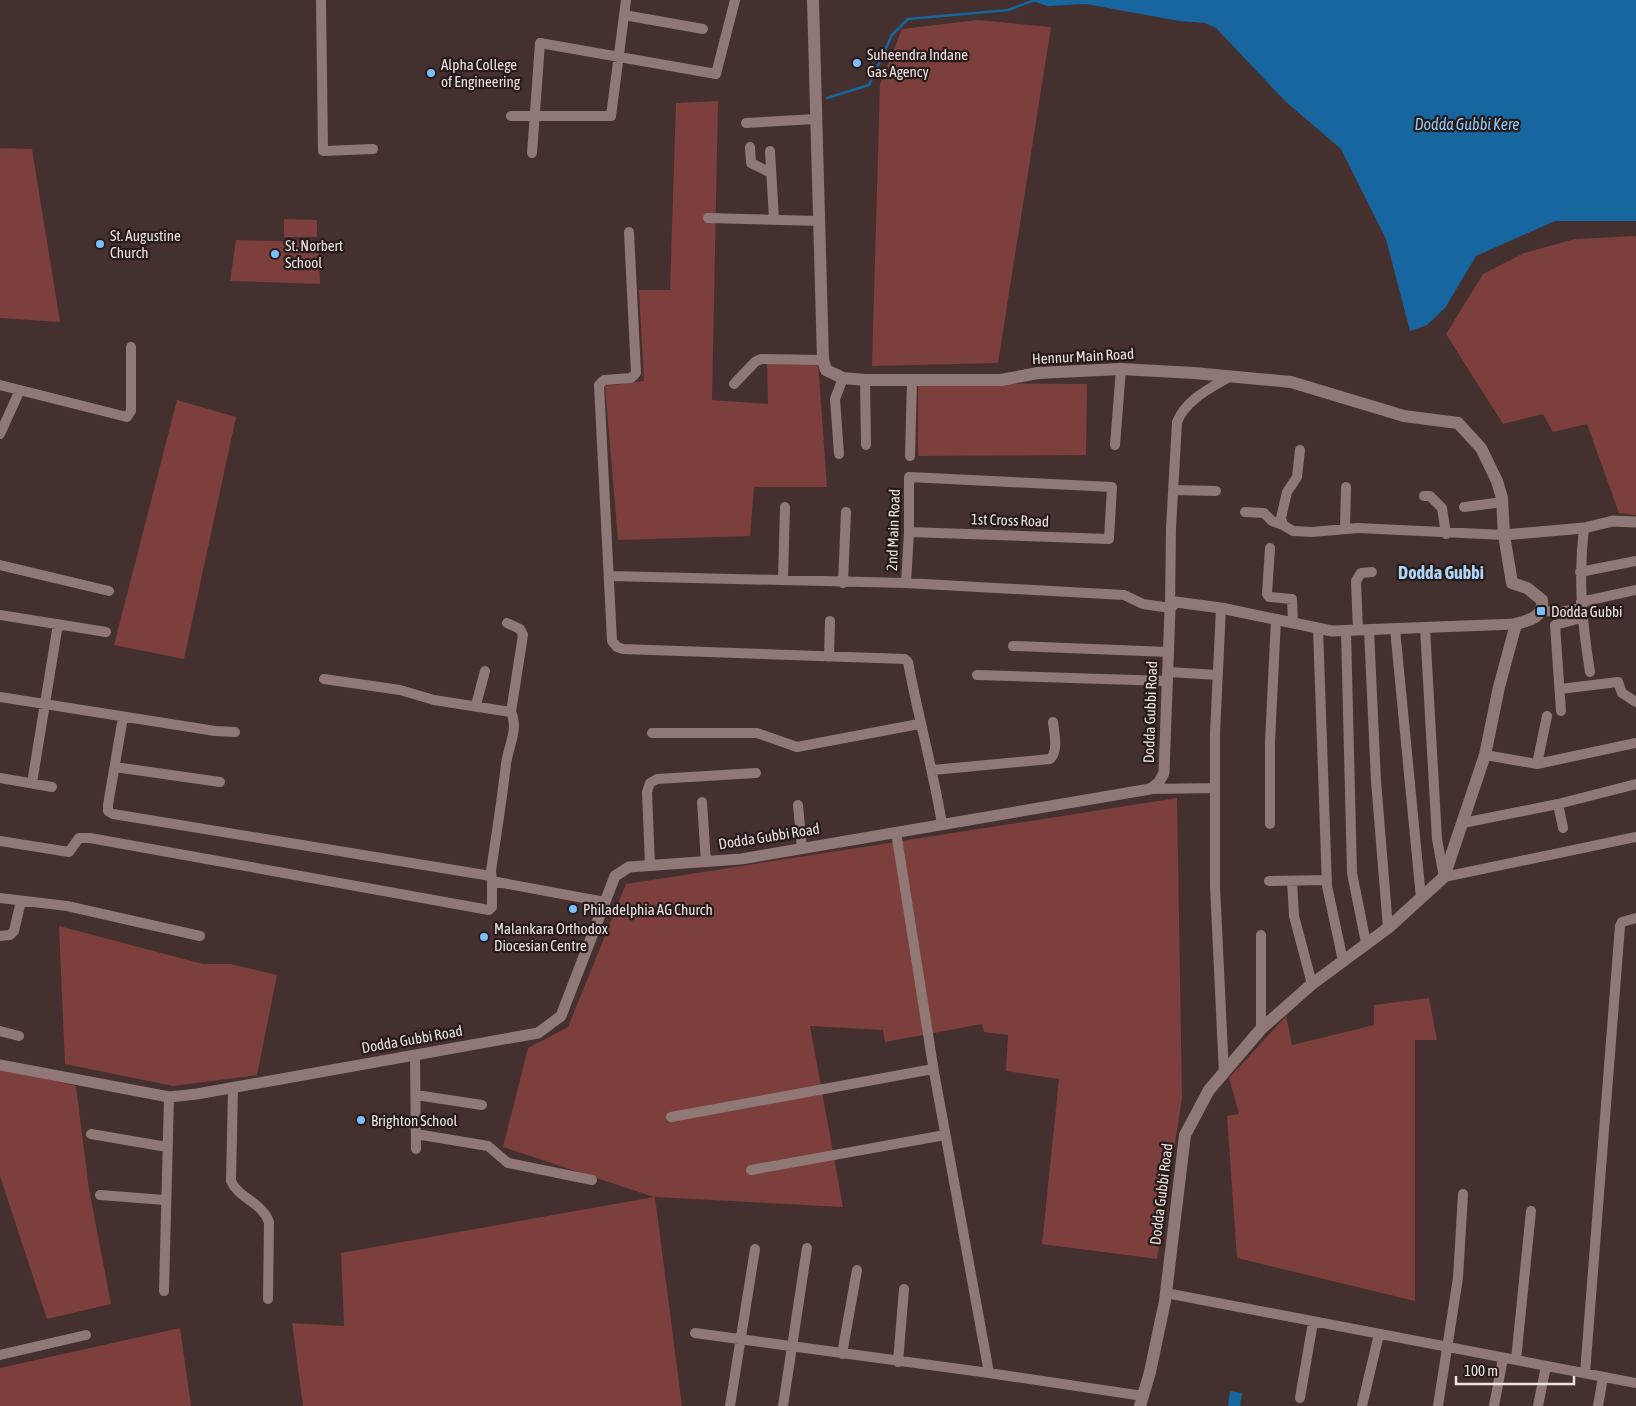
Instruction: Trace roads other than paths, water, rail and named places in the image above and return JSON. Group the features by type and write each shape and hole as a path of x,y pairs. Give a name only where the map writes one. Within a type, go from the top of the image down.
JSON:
{"main road":[{"path":"813,0 822,360 826,370 843,378"},
{"name":"Hennur Main Road","path":"843,378 865,380 1001,380 1038,373 1121,369 1231,376 1291,382 1404,416 1458,423 1481,448 1497,482 1503,502 1504,535 1512,583 1537,594 1542,600 1541,611"},
{"path":"1516,624 1536,617 1541,611"},
{"name":"Dodda Gubbi Road","path":"1141,1401 1166,1293 1185,1135 1209,1090 1261,1029 1312,984 1388,928 1444,877 1485,755 1499,687 1516,624"}],"street":[{"path":"321,0 323,151 373,149"},
{"path":"511,116 611,116 626,0"},
{"path":"532,153 540,43 716,74 735,0"},
{"path":"624,15 703,29"},
{"path":"746,123 816,119"},
{"path":"750,147 752,163 771,173"},
{"path":"770,151 774,220"},
{"path":"708,218 819,221"},
{"path":"629,232 636,373 631,378 604,380 599,385 612,641 617,647 905,659 908,662 919,724 933,770 942,824"},
{"path":"0,385 127,417 131,412 131,347"},
{"path":"734,384 755,362 761,359 822,360"},
{"path":"1115,445 1121,369"},
{"path":"1170,608 1175,431 1179,417 1196,398 1231,376"},
{"path":"839,454 836,399 843,378"},
{"path":"865,380 866,445"},
{"path":"910,456 912,380"},
{"path":"0,434 20,390"},
{"path":"1283,525 1281,518 1287,492 1297,477 1300,450"},
{"name":"2nd Main Road","path":"906,583 909,532 909,477 1112,486 1109,539"},
{"path":"1345,529 1346,487"},
{"path":"1173,490 1216,491"},
{"path":"1424,496 1430,496 1442,508 1446,534"},
{"path":"1464,507 1503,502"},
{"path":"783,579 785,507"},
{"path":"843,583 846,512"},
{"path":"1245,512 1264,513 1272,521 1293,530 1312,532 1358,528 1446,534 1504,535 1584,528 1613,520 1636,522"},
{"path":"1584,528 1580,572 1581,609 1590,672"},
{"name":"1st Cross Road","path":"909,532 1109,539"},
{"path":"1270,548 1267,594 1269,597 1292,599 1293,623"},
{"path":"1580,572 1636,561"},
{"path":"0,565 109,591"},
{"path":"1366,943 1352,873 1357,630 1356,581 1361,574 1372,572"},
{"path":"610,576 906,583 1124,595 1143,604 1170,608"},
{"path":"1541,611 1560,612 1581,609 1636,590"},
{"path":"1170,608 1176,602 1221,608 1332,631 1516,624"},
{"name":"Dodda Gubbi Road","path":"0,1065 169,1097 233,1088 538,1034 562,1016 615,876 629,867 741,860 1150,789 1159,782 1164,773 1170,608"},
{"path":"1221,608 1215,788 1215,886 1224,1074"},
{"path":"1555,625 1581,609"},
{"path":"1541,611 1549,614 1555,625 1561,711"},
{"path":"0,615 106,632"},
{"path":"1270,824 1276,619"},
{"path":"829,656 830,621"},
{"path":"0,841 69,852 79,838 90,838 488,910 492,907 492,878 506,764 512,739 514,722 512,712 523,635 520,629 507,622"},
{"path":"32,783 58,624"},
{"path":"1318,628 1327,880 1343,961"},
{"path":"1425,628 1437,839 1444,877 1636,837"},
{"path":"1395,629 1421,898"},
{"path":"1357,630 1376,781 1388,928"},
{"path":"1014,646 1169,652"},
{"path":"476,705 485,671"},
{"path":"977,675 1218,676"},
{"path":"324,680 400,690 434,700 512,712"},
{"path":"1560,689 1618,682 1622,693 1636,702"},
{"path":"0,697 215,731 235,732"},
{"path":"1537,764 1547,716"},
{"path":"123,717 108,805 108,811 113,814 492,878 605,902"},
{"path":"933,770 1050,759 1055,755 1053,722"},
{"path":"652,733 757,733 796,747 919,724"},
{"path":"1485,755 1537,764 1636,743"},
{"path":"115,767 220,782"},
{"path":"650,865 647,792 650,783 658,779 756,773"},
{"path":"0,778 52,787"},
{"path":"1463,823 1558,804 1636,784"},
{"path":"1150,789 1215,788"},
{"path":"702,802 706,862"},
{"path":"1558,804 1563,828"},
{"path":"798,805 802,849"},
{"path":"896,832 933,1070 989,1373"},
{"path":"1269,881 1327,880"},
{"path":"1292,882 1294,916 1312,984"},
{"path":"0,898 67,906 200,936"},
{"path":"0,936 10,935 14,931 21,901"},
{"path":"1585,1373 1620,926 1622,922 1636,918"},
{"path":"1260,935 1261,1029"},
{"path":"0,1031 19,1036"},
{"path":"415,1055 416,1148"},
{"path":"671,1117 933,1070"},
{"path":"233,1088 231,1181 234,1188 265,1212 269,1222 268,1299"},
{"path":"416,1095 482,1105"},
{"path":"164,1291 169,1097"},
{"path":"91,1134 167,1147"},
{"path":"416,1134 488,1146 508,1163 592,1180"},
{"path":"751,1170 945,1135"},
{"path":"1438,1406 1458,1278 1463,1194"},
{"path":"100,1195 165,1200"},
{"path":"1516,1360 1531,1211"},
{"path":"782,1406 807,1248"},
{"path":"730,1406 754,1249"},
{"path":"842,1354 857,1270"},
{"path":"898,1362 904,1288"},
{"path":"1166,1293 1448,1348 1636,1382"},
{"path":"1300,1398 1313,1322"},
{"path":"695,1333 989,1373 1141,1401"},
{"path":"1362,1406 1379,1334"},
{"path":"0,1355 86,1335"},
{"path":"1494,1406 1503,1358"},
{"path":"1538,1406 1546,1366"},
{"path":"1598,1406 1603,1376"}],"water":[{"name":"Dodda Gubbi Kere","path":"1030,0 1636,0 1636,221 1555,221 1476,256 1445,308 1427,325 1410,331 1386,239 1341,149 1285,101 1216,28 1205,23 1179,21 1086,4 1047,6"},
{"path":"1230,1391 1242,1393 1240,1406 1228,1406"}],"waterway":[{"path":"827,98 869,85 892,35 908,19 1008,10 1035,0"}],"place":[{"name":"Suheendra Indane Gas Agency","path":"857,63"},
{"name":"Alpha College of Engineering","path":"431,73"},
{"name":"St. Augustine Church","path":"100,244"},
{"name":"St. Norbert School","path":"275,254"},
{"name":"Dodda Gubbi","path":"1541,611"},
{"name":"Philadelphia AG Church","path":"573,909"},
{"name":"Malankara Orthodox Diocesian Centre","path":"484,937"},
{"name":"Brighton School","path":"361,1120"}],"district":[{"name":"Dodda Gubbi","path":"1441,572"}]}
